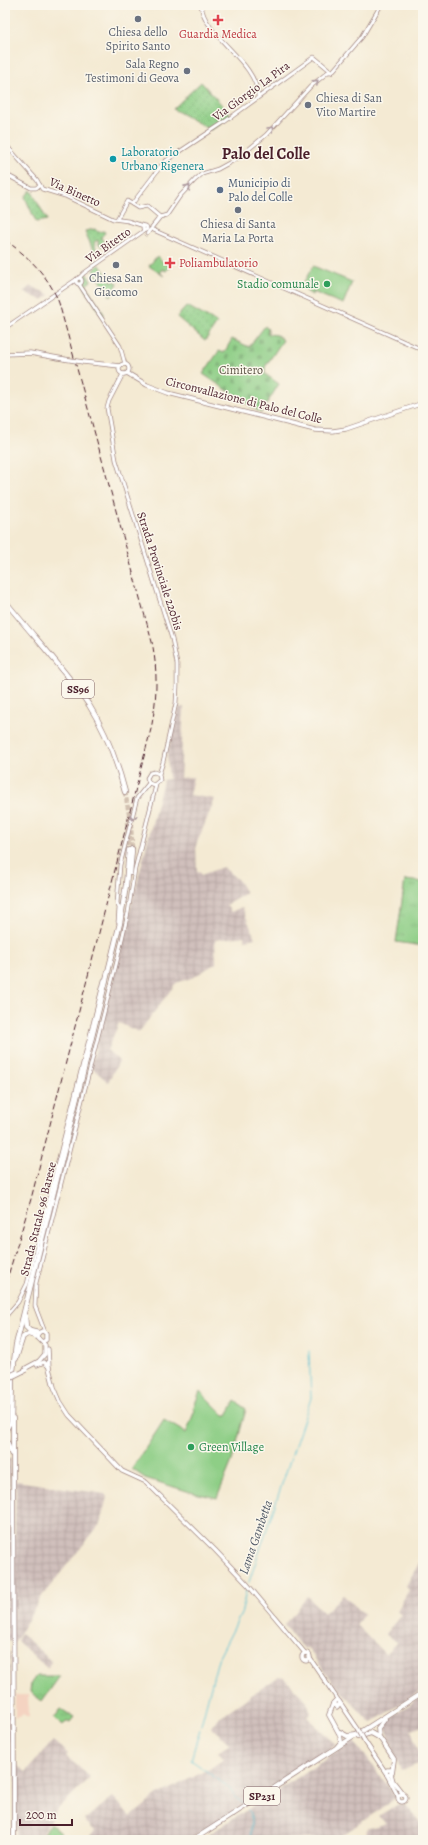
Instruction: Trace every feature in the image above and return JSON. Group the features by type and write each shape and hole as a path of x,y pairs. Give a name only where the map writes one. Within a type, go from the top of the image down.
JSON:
{"highway":[{"name":"SS96","path":"5,601 63,670 89,706 110,744 124,792 110,750 88,708 63,674 5,604"},
{"name":"Strada Statale 96 Barese","path":"11,1421 12,1380 16,1345 120,923 130,850 129,885 122,924 26,1312 16,1359"},
{"path":"26,1312 26,1327 30,1331 40,1333"}],"main road":[{"path":"5,354 30,353 83,362 122,367 128,366 128,372"},
{"path":"122,367 128,372"},
{"name":"Circonvallazione di Palo del Colle","path":"128,372 147,385 168,393 315,430 346,429 423,403"},
{"path":"26,1369 44,1357 46,1349 42,1342 40,1333"},
{"path":"16,1359 23,1337 28,1334 47,1334 49,1368"},
{"path":"42,1342 47,1339"},
{"path":"38,1364 46,1357 48,1349"},
{"name":"Strada Statale 96 Barese","path":"13,1840 13,1395 16,1359"},
{"path":"5,1378 46,1362 57,1396 69,1415 110,1456 122,1471 146,1482 215,1550 248,1585 304,1654 310,1657 332,1691 336,1704 346,1712 358,1733 381,1765 389,1772 396,1785 406,1797 403,1802 399,1800 389,1772"},
{"path":"5,1433 11,1421"},
{"name":"Strada Statale 96 Barese","path":"11,1421 13,1840"},
{"path":"5,1440 8,1443 11,1454"},
{"path":"304,1654 302,1659 314,1664"},
{"path":"306,1661 310,1657"},
{"name":"SP231","path":"193,1840 358,1733 385,1719 423,1693"},
{"name":"SP231","path":"197,1840 358,1733 423,1693"},
{"path":"330,1752 340,1742 338,1731 330,1718 330,1711 336,1704"},
{"path":"385,1719 378,1728 380,1738 394,1759 394,1765 389,1772"},
{"path":"338,1731 346,1736 358,1733 371,1733 380,1738"},
{"path":"398,1796 403,1794"}],"street":[{"path":"201,5 206,20 249,73 258,92 258,96"},
{"path":"118,219 127,201 138,208 147,206 160,217 167,215 180,196 195,180 205,172 218,169 238,158 266,135 323,75 332,72 362,37 380,5"},
{"name":"Via Giorgio La Pira","path":"132,204 164,162 222,123 314,56 332,72"},
{"name":"Via Binetto","path":"5,144 32,174 42,189 65,196 109,217 146,228 423,350"},
{"path":"5,174 31,188 36,188 40,185"},
{"name":"Via Bitetto","path":"79,282 84,273 160,217"},
{"path":"5,328 70,283 79,282 120,346 122,367"},
{"name":"Strada Provinciale 220bis","path":"122,367 119,380 107,408 116,460 172,639 177,664 176,703 163,762 158,772"},
{"path":"5,1317 21,1297 29,1277 117,927 120,865 140,793 152,784 160,780 158,772 149,774 147,778 152,784 154,790 136,869 125,928 36,1283 35,1306 42,1326 40,1333"}],"shaded area":[{"path":"31,286 50,295 42,300 23,292"},
{"path":"184,707 180,778 193,777 189,795 215,799 196,845 197,872 201,873 201,875 223,867 239,881 246,893 226,905 231,912 242,907 255,938 245,940 244,936 215,940 216,963 194,977 176,983 139,1032 119,1023 107,1050 119,1061 108,1082 91,1067 163,780 169,779 167,754 179,708"},
{"path":"5,1459 11,1459 10,1481 13,1628 16,1481 105,1494 107,1497 100,1524 42,1596 14,1643 5,1638 5,1585 8,1580 5,1579"},
{"path":"422,1558 423,1689 371,1723 329,1678 307,1647 305,1649 299,1644 284,1624 296,1612 307,1596 324,1613 343,1595 364,1614 356,1625 385,1654 397,1642 385,1634 401,1615 397,1611 409,1590 406,1586"},
{"path":"21,1633 52,1662 47,1668 17,1641"},
{"path":"10,1651 10,1740 5,1745 5,1659"},
{"path":"278,1677 284,1678 307,1701 311,1713 307,1717 336,1745 189,1840 87,1840 95,1831 84,1820 113,1797 131,1817 156,1796 211,1768 224,1759 218,1752 230,1744 211,1727 218,1718"},
{"path":"15,1695 28,1695 29,1718 23,1714 15,1718"},
{"path":"423,1695 423,1726 411,1730 423,1762 401,1771 384,1722"},
{"path":"53,1741 68,1754 66,1756 90,1777 55,1812 40,1840 16,1840 16,1765 26,1772"},
{"path":"354,1741 396,1797 341,1836 339,1839 200,1840"},
{"path":"399,1804 406,1805 423,1826 423,1840 366,1840 367,1829 386,1823 378,1816"}],"green space":[{"path":"201,82 231,115 211,130 173,109"},
{"path":"31,190 47,220 36,222 25,197"},
{"path":"95,229 98,232 104,231 105,233 101,237 106,243 108,242 110,244 101,247 98,240 94,242 97,252 94,253 85,231"},
{"path":"157,256 165,264 169,260 168,264 170,266 166,271 162,269 160,272 164,276 149,266"},
{"path":"99,264 112,282 115,281 118,283 111,297 94,270"},
{"name":"Stadio comunale","path":"313,266 352,282 343,304 313,292 312,295 306,291 306,289 301,287"},
{"path":"86,273 91,281 86,285 104,314 103,317 87,292 82,281 82,277"},
{"path":"187,306 217,323 205,341 177,317"},
{"name":"Cimitero","path":"265,326 268,329 268,334 277,335 283,340 265,367 265,374 279,384 261,413 203,374 219,351 224,353 232,339 249,347"},
{"path":"405,880 423,882 423,946 396,942"},
{"name":"Green Village","path":"200,1391 224,1415 227,1415 235,1401 246,1409 232,1461 217,1498 190,1492 145,1478 132,1469 164,1420 186,1433 195,1410 193,1409"},
{"path":"36,1676 60,1676 42,1701 30,1692 31,1683"},
{"path":"61,1709 74,1717 70,1722 66,1722 63,1726 54,1718"},
{"path":"50,1823 62,1834 54,1840 41,1840"}],"waterway":[{"name":"Lama Gambetta","path":"249,1582 311,1398 309,1351"},
{"name":"Lama Gambetta","path":"201,1725 218,1659 241,1614 247,1587"},
{"name":"Lama Gambetta","path":"200,1729 191,1760 227,1786 244,1805"},
{"name":"Lama Gambetta","path":"248,1810 251,1813 251,1840"}],"tunnel":[{"path":"125,792 131,825 132,849"},
{"path":"127,822 129,850"}],"railway":[{"path":"5,240 30,260 44,275 59,303 152,642 156,686 155,707 151,729 31,1199 5,1286"}],"place":[{"name":"Chiesa dello Spirito Santo","path":"138,19"},
{"name":"Guardia Medica","path":"218,20"},
{"name":"Sala Regno Testimoni di Geova","path":"187,71"},
{"name":"Chiesa di San Vito Martire","path":"308,105"},
{"name":"Laboratorio Urbano Rigenera","path":"113,159"},
{"name":"Municipio di Palo del Colle","path":"220,190"},
{"name":"Chiesa di Santa Maria La Porta","path":"238,210"},
{"name":"Poliambulatorio","path":"170,263"},
{"name":"Chiesa San Giacomo","path":"116,265"},
{"name":"Stadio comunale","path":"327,284"},
{"name":"Green Village","path":"191,1447"}],"district":[{"name":"Palo del Colle","path":"266,153"}]}
